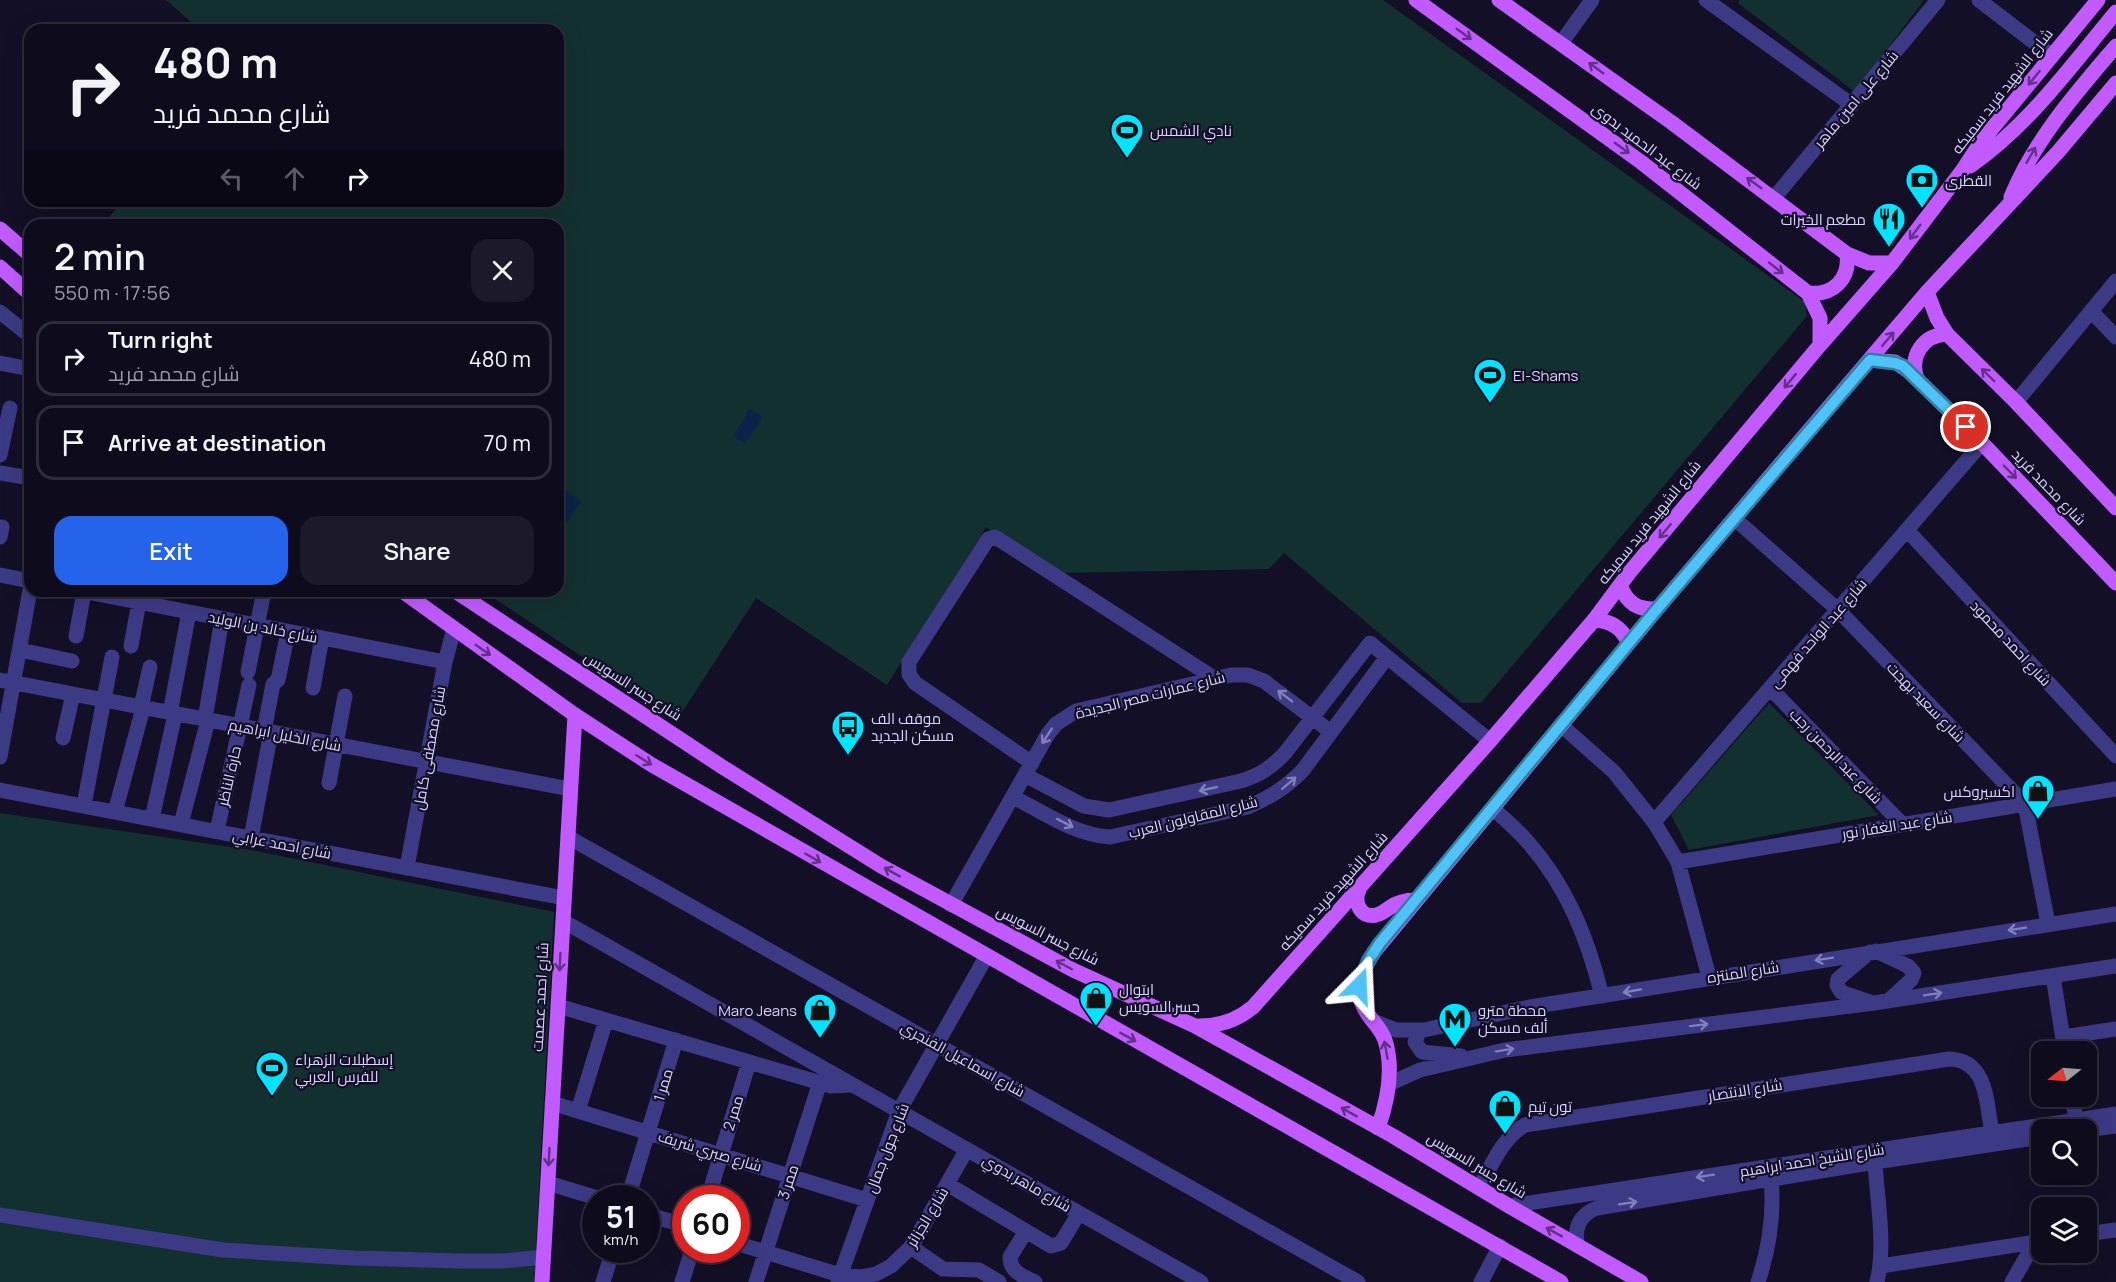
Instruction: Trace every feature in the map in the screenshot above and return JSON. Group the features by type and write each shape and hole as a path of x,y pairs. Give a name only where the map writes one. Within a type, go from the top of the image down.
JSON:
{"main road":[{"name":"شارع عبد الحميد بدوى","path":"1416,0 1641,162 1808,293 1820,318 1820,345"},
{"path":"1499,0 1774,198 1847,254 1869,263 1892,263"},
{"name":"شارع الشهيد فريد سميكه","path":"1195,1026 1223,1024 1253,1007 1359,890 1594,620 1620,585 1820,345 1892,263 1962,171 1981,142 2098,0"},
{"path":"1962,171 2010,135 2032,113 2116,12"},
{"path":"2006,208 2018,180 2049,128 2116,46"},
{"path":"1378,1128 1389,1084 1388,1054 1379,1026 1368,1015 1361,1000 1361,978 1368,961 1380,943 1657,609 1927,292 2058,152 2116,83"},
{"path":"0,230 24,250"},
{"path":"1808,293 1821,293 1838,284 1846,274 1847,254"},
{"path":"0,267 24,289"},
{"path":"1927,292 1933,310 1947,334 2016,402 2116,508"},
{"path":"1917,379 1914,368 1918,351 1930,338 1947,334"},
{"name":"شارع محمد فريد","path":"1870,360 1903,366 1982,443 2116,583"},
{"path":"1620,585 1624,597 1633,605 1645,610 1657,609"},
{"path":"410,597 575,715 652,765 1561,1282"},
{"name":"شارع جسر السويس","path":"464,597 724,768 881,866 1073,970 1195,1026 1378,1128 1641,1282"},
{"path":"1594,620 1605,620 1615,624 1624,632 1629,643"},
{"name":"شارع احمد عصمت","path":"543,1282 575,715"},
{"path":"1359,890 1357,905 1364,913 1372,916 1380,914 1397,903 1416,900"}],"street":[{"path":"1561,44 1592,0"},
{"path":"1706,0 1728,6 1852,105"},
{"name":"شارع على امين ماهر","path":"1774,198 1938,0"},
{"path":"1979,0 2052,56"},
{"path":"2016,402 2116,281"},
{"path":"2091,311 2116,337"},
{"path":"0,312 24,331"},
{"path":"0,363 24,368"},
{"path":"0,454 10,408"},
{"name":"شارع عبد الواحد فهمى","path":"1654,822 1982,443"},
{"path":"0,473 24,477"},
{"name":"شارع سعيد بهجت","path":"1735,519 1838,610 2025,804"},
{"name":"شارع احمد محمود","path":"1907,530 2116,756"},
{"name":"شارع المقاولون العرب","path":"1012,796 1088,834 1110,837 1248,807 1288,786 1304,770 1387,657 1370,643 1273,766 1258,776 1121,808 1108,810 1084,806 1028,769 915,683 909,674 909,662 988,539 994,537 1000,540 1214,678"},
{"path":"0,575 24,580"},
{"path":"0,757 7,682 20,650 29,597"},
{"path":"76,636 85,597"},
{"name":"شارع خالد بن الوليد","path":"128,597 139,602 445,662"},
{"name":"حارة الناظر","path":"217,831 240,726 263,597"},
{"path":"131,646 139,602"},
{"path":"152,819 173,713 189,612"},
{"path":"181,824 206,720 222,619"},
{"name":"شارع مصطفى كامل","path":"407,867 453,629"},
{"path":"251,838 273,684 278,680 288,632"},
{"path":"313,688 322,638"},
{"path":"20,650 72,661"},
{"path":"84,806 112,657"},
{"path":"1387,657 1490,741"},
{"path":"116,812 150,667"},
{"name":"شارع عمارات مصر الجديدة","path":"951,905 1012,796 1056,724 1076,711 1214,678 1248,675 1264,681 1331,732"},
{"name":"شارع الخليل ابراهيم","path":"7,682 570,789"},
{"name":"شارع عبد الرحمن رجب","path":"1770,688 1902,824"},
{"path":"63,738 73,694"},
{"path":"329,783 345,696"},
{"path":"1562,726 1614,772 1654,822 1678,862 1709,977"},
{"name":"شارع عبد الغفار نور","path":"1678,862 2116,789"},
{"name":"شارع احمد عرابي","path":"0,790 564,898"},
{"path":"2025,804 2048,924"},
{"path":"1494,808 1527,841 1554,876 1575,913 1591,954 1602,996"},
{"name":"شارع اسماعيل الفنجري","path":"567,837 1358,1282"},
{"name":"شارع المنتزه","path":"1373,1020 1396,1030 1419,1031 1530,1007 2116,914"},
{"name":"شارع ماهر بدوي","path":"563,921 1201,1282"},
{"path":"1873,952 1911,968 1914,973 1911,980 1881,1002 1841,992 1837,985 1838,979 1873,952"},
{"name":"شارع جول جمال","path":"839,1279 899,1111 986,957"},
{"path":"1389,1084 1420,1070 1505,1050 1881,1002 2116,966"},
{"path":"2053,976 2064,1041"},
{"name":"شارع ماهر بدوي","path":"558,1006 820,1082 842,1086 852,1084"},
{"path":"578,1111 606,1020"},
{"path":"2074,1041 2116,1029"},
{"path":"1419,1031 1415,1042 1422,1052 1473,1057"},
{"name":"ممر 1","path":"632,1185 676,1040"},
{"name":"شارع الانتصار","path":"1479,1188 1506,1140 1514,1131 1525,1125 1949,1059 1959,1059 1969,1063 1977,1070 1992,1133"},
{"name":"ممر 2","path":"712,1185 749,1062"},
{"name":"ممر 3","path":"756,1282 820,1082"},
{"name":"شارع صبري شريف","path":"552,1103 867,1200"},
{"name":"شارع الشيخ احمد ابراهيم","path":"2097,1120 2116,1114"},
{"name":"شارع الشيخ احمد ابراهيم","path":"2097,1125 2116,1126"},
{"name":"شارع الشيخ احمد ابراهيم","path":"1591,1210 1771,1173 1992,1133 2031,1129"},
{"name":"شارع الشيخ احمد ابراهيم","path":"1509,1206 1875,1162 2031,1139"},
{"name":"شارع الجزائر","path":"750,1247 839,1279 876,1274 891,1266 910,1247 967,1149"},
{"path":"1875,1162 1881,1266 1877,1282"},
{"path":"1758,1282 1765,1262 1772,1220 1771,1173"},
{"path":"548,1183 582,1193"},
{"path":"947,1184 1051,1246 1061,1243 1079,1213"},
{"path":"1578,1246 1576,1234 1578,1224 1581,1218 1591,1210 1581,1204 1580,1196"},
{"path":"0,1215 223,1250 353,1258 460,1261 502,1261 544,1257"},
{"path":"2097,1233 2116,1230"},
{"path":"1026,1231 1010,1257 1012,1277 1035,1282"},
{"path":"1881,1266 2031,1243"},
{"path":"1481,1282 1500,1246"},
{"path":"910,1247 943,1269 946,1276 979,1270 999,1282"},
{"path":"2012,1282 2031,1253"},
{"path":"603,1282 608,1263"},
{"path":"682,1282 688,1263"}],"green space":[{"path":"166,0 1383,0 1805,302 1807,316 1481,703 1462,703 1284,553 1269,569 1059,573 986,527 887,685 756,598 677,720 492,597 564,597 564,219 107,219 118,207 564,207 564,24 193,24"},
{"path":"1740,0 1924,0 1855,92 1738,3"},
{"path":"1769,703 1879,815 1689,850 1671,815"},
{"name":"إسطبلات الزهراء للفرس العربي","path":"0,813 251,850 554,912 534,1282 0,1282"}],"water":[{"path":"750,409 763,417 745,444 733,436"},
{"path":"564,489 581,501 564,527"}],"place":[{"name":"نادي الشمس","path":"1127,159"},
{"name":"القطرى","path":"1922,209"},
{"name":"مطعم الخيرات","path":"1889,248"},
{"name":"El-Shams","path":"1490,404"},
{"name":"موقف الف مسكن الجديد","path":"848,756"},
{"name":"اكسيروكس","path":"2038,820"},
{"name":"ابتوال جسر السويس","path":"1096,1027"},
{"name":"Maro Jeans","path":"820,1039"},
{"name":"محطة مترو ألف مسكن","path":"1455,1048"},
{"name":"إسطبلات الزهراء للفرس العربي","path":"272,1097"},
{"name":"تون تيم","path":"1505,1135"}],"route":[{"path":"1359,986 1368,961 1380,943 1657,609 1870,360 1903,366 1966,427"}]}
